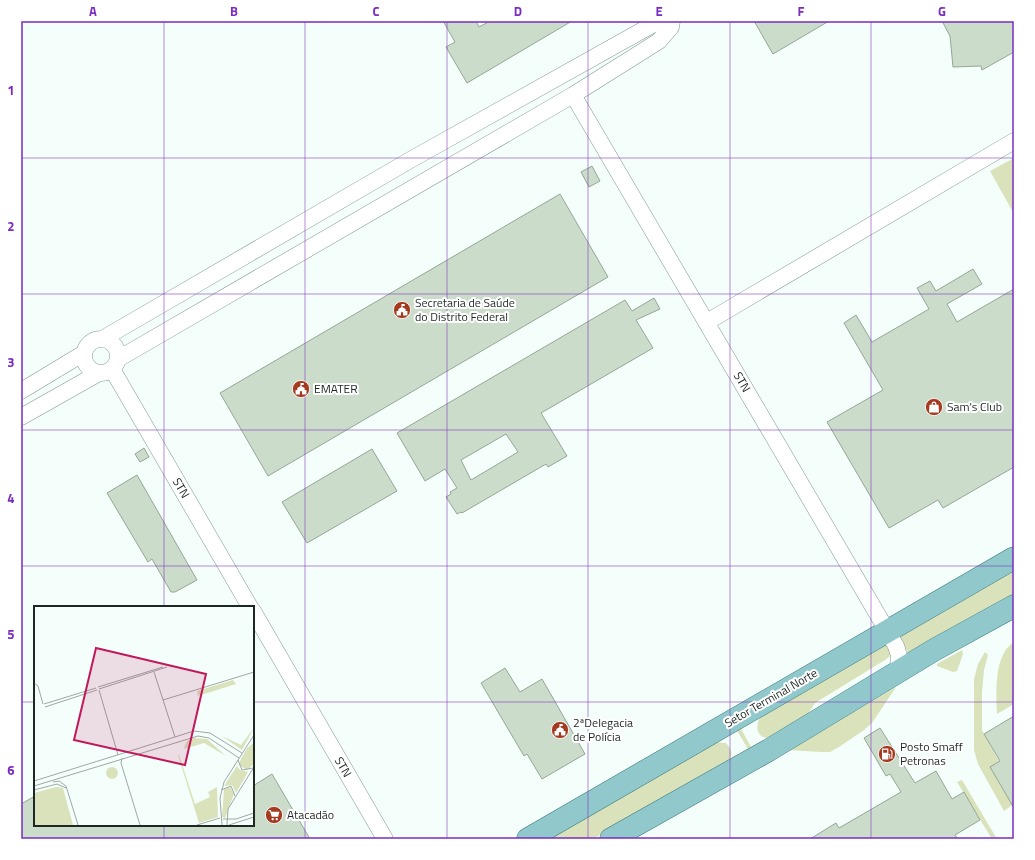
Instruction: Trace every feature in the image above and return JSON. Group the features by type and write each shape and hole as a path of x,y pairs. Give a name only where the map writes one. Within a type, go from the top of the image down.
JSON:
{"main road":[{"name":"Setor Terminal Norte","path":"528,839 544,834 731,720 888,632 945,596 1014,558"},
{"path":"611,839 769,750 896,673 1014,606"}],"street":[{"path":"104,338 114,345 118,354 110,367 93,371 86,364 84,353 89,343 94,340 104,338 412,159 659,21"},
{"path":"21,417 110,367 573,95 659,41 671,27 672,21"},
{"name":"STN","path":"573,95 888,632 899,653 900,660 896,673"},
{"path":"707,322 1014,142"},
{"path":"21,391 84,353"},
{"name":"STN","path":"110,367 249,606"},
{"name":"STN","path":"254,613 385,839"}],"green space":[{"path":"1014,158 1014,214 990,171"},
{"path":"1014,568 1014,594 909,654 897,635"},
{"path":"885,641 891,652 890,656 885,660 815,703 808,714 767,738 760,735 757,728 758,721 762,714"},
{"path":"1014,641 1014,704 997,714 996,699 999,666 1005,651"},
{"path":"962,650 963,654 957,671 953,672 937,666 937,664"},
{"path":"985,652 988,655 984,670 982,692 982,730 1014,789 1014,804 1004,811 978,764 974,750 974,679 978,664"},
{"path":"896,687 872,723 839,747 830,752 787,750"},
{"path":"740,727 751,747 748,749 736,729"},
{"path":"715,742 726,743 731,751 730,759 593,839 551,839 554,835"},
{"path":"962,780 997,839 992,839 957,782"}],"building":[{"path":"443,21 476,21 479,27 490,21 572,21 467,83 446,47 455,42"},
{"path":"754,21 829,21 773,54"},
{"path":"942,21 1014,21 1014,52 982,70 981,66 953,67 950,36"},
{"path":"592,166 600,181 589,187 581,172"},
{"name":"Secretaria de Saúde do Distrito Federal","path":"560,194 608,277 268,476 220,393"},
{"name":"Sam's Club","path":"973,269 982,284 947,304 957,322 1014,289 1014,467 943,508 938,500 889,528 827,422 883,390 844,323 856,315 872,342 929,309 917,288 930,281 936,291"},
{"path":"654,298 660,309 636,320 653,348 541,413 567,456 548,467 546,464 462,513 457,514 446,497 451,494 450,492 457,488 445,469 425,481 397,433 625,300 632,311","holes":["506,434 518,452 471,480 461,460"]},
{"path":"144,448 149,457 140,462 135,454"},
{"path":"372,449 397,491 307,543 282,502"},
{"path":"137,475 197,580 175,592 171,592 152,559 148,562 107,493"},
{"name":"2ªDelegacia de Polícia","path":"505,668 520,692 542,679 585,754 542,779 527,754 524,756 481,683"},
{"path":"1014,716 1014,808 990,767 1000,761 984,734"},
{"path":"880,728 915,783 936,771 952,799 964,792 980,820 955,835 958,839 810,839 836,823 839,828 901,792 890,774 886,776 864,738"},
{"name":"Atacadão","path":"272,774 310,839 21,839 21,804 34,797 34,826 254,826 254,785"}],"place":[{"name":"Secretaria de Saúde do Distrito Federal","path":"402,310"},
{"name":"EMATER","path":"301,389"},
{"name":"Sam's Club","path":"934,407"},
{"name":"2ªDelegacia de Polícia","path":"560,730"},
{"name":"Posto Smaff Petronas","path":"887,754"},
{"name":"Atacadão","path":"274,815"}]}
